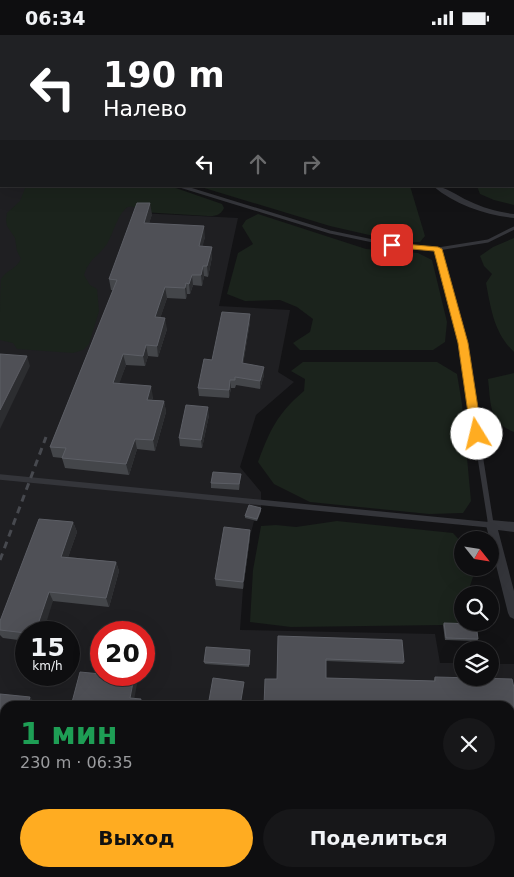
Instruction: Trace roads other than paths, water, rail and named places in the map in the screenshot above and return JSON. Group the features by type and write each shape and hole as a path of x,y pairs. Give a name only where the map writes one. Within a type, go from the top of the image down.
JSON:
{"street":[{"path":"438,187 468,203 499,215 514,216"},
{"path":"514,527 490,525 514,613"}],"lane":[{"path":"183,187 330,231 392,245 438,249 488,241 514,228"},
{"path":"0,477 490,525 463,343 438,249"}],"railway":[{"path":"0,560 46,437"}]}
